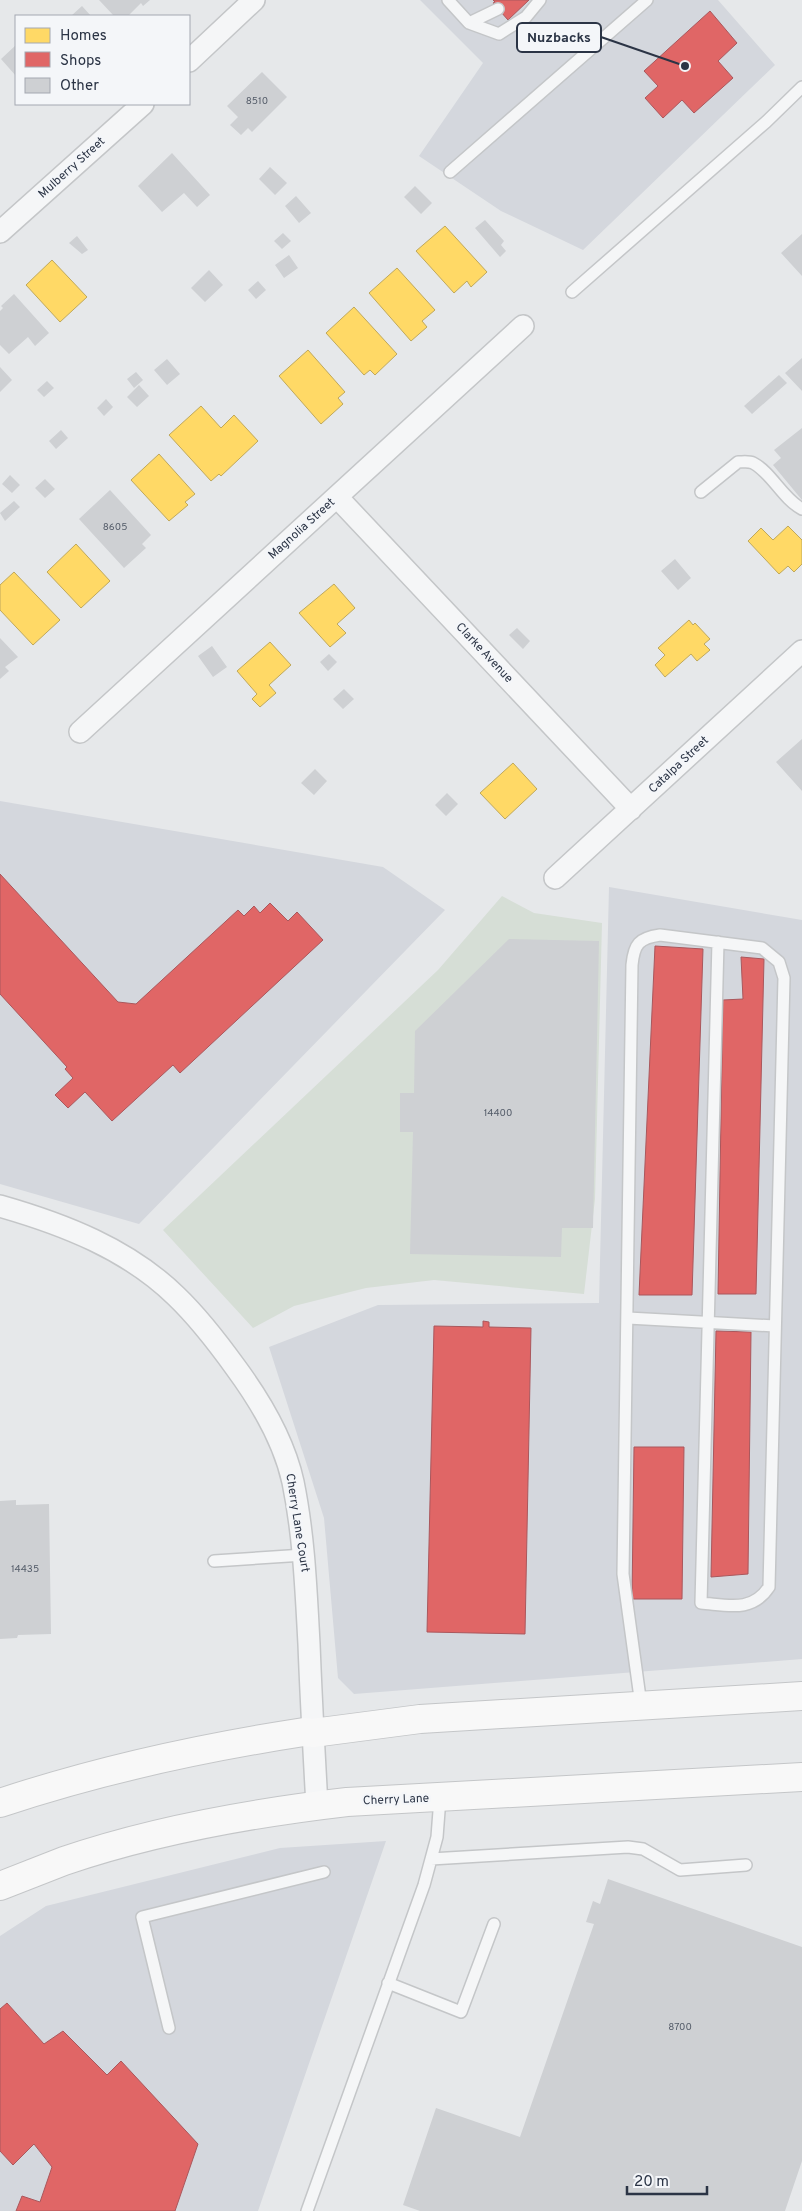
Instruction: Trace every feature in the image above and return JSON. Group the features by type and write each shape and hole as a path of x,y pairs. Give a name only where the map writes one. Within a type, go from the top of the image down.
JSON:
{"main road":[{"path":"0,1803 56,1785 189,1752 294,1733 313,1733 420,1719 802,1696"},
{"name":"Cherry Lane","path":"0,1886 65,1861 127,1843 216,1822 317,1806 347,1802 802,1777"}],"street":[{"path":"190,60 254,0"},
{"name":"Mulberry Street","path":"0,232 142,105"},
{"name":"Magnolia Street","path":"80,732 523,326"},
{"name":"Clarke Avenue","path":"337,497 631,809"},
{"name":"Catalpa Street","path":"555,878 802,651"},
{"name":"Cherry Lane Court","path":"0,1206 51,1221 78,1232 130,1260 176,1295 204,1325 251,1388 270,1422 284,1453 292,1481 304,1555 317,1806"}],"lane":[{"path":"448,0 469,23 499,34 526,17 540,0"},
{"path":"450,172 647,0"},
{"path":"469,23 498,9"},
{"path":"572,292 759,129 802,87"},
{"path":"701,492 738,462 752,462 794,504 802,509"},
{"path":"641,1705 623,1574 634,949 646,937 660,935 718,942 762,948 779,962 784,978 769,1587 761,1599 740,1606 701,1603 718,942"},
{"path":"628,1318 775,1326"},
{"path":"214,1561 304,1555"},
{"path":"307,2211 424,1885 437,1837 440,1798"},
{"path":"431,1859 628,1847 644,1849 680,1870 746,1865"},
{"path":"169,2028 142,1917 324,1872"},
{"path":"388,1983 461,2012 494,1924"}],"shaded area":[{"path":"420,0 718,0 775,65 583,250 501,211 419,156 483,63"},
{"path":"0,801 383,867 445,910 139,1224 0,1184"},
{"path":"609,887 802,920 802,1659 354,1694 338,1678 324,1518 269,1347 378,1305 599,1303"},
{"path":"502,896 534,913 602,923 595,1199 584,1294 434,1280 366,1288 294,1306 253,1328 163,1230 438,970"},
{"path":"386,1841 258,2211 0,2211 0,1936 46,1906 280,1848"}],"building: Homes":[{"path":"445,226 487,272 471,287 467,281 454,293 416,251"},
{"path":"52,260 87,297 60,322 26,285"},
{"path":"397,268 435,310 422,321 427,327 411,341 369,293"},
{"path":"354,307 397,354 375,375 370,370 364,375 326,333"},
{"path":"308,350 345,392 338,398 343,404 321,424 279,376"},
{"path":"201,406 221,428 234,415 258,441 221,476 219,474 211,481 169,435"},
{"path":"159,454 195,494 185,502 188,505 169,521 131,480"},
{"path":"788,526 802,540 802,564 794,572 788,566 779,574 748,541 761,528 773,540"},
{"path":"76,544 110,581 81,608 47,572"},
{"path":"14,572 60,620 33,645 0,610 0,585"},
{"path":"334,584 355,608 337,624 346,633 330,647 299,613"},
{"path":"689,620 693,625 695,623 710,639 704,644 710,650 697,661 691,654 665,677 655,665 665,655 658,648"},
{"path":"270,642 291,665 269,685 276,693 260,707 252,699 257,694 237,671"},
{"path":"513,763 537,789 505,819 480,793"}],"building: Shops":[{"path":"493,0 529,0 508,20 493,3 495,2"},
{"path":"710,11 737,43 718,61 733,78 694,113 682,100 663,118 645,98 658,86 644,71"},
{"path":"0,874 118,1002 136,1004 238,910 244,916 254,906 260,913 270,903 288,921 297,912 323,940 180,1073 173,1065 112,1121 85,1092 68,1108 55,1095 73,1078 65,1069 67,1067 0,994"},
{"path":"655,946 703,949 692,1295 639,1295"},
{"path":"741,957 764,959 756,1294 718,1294 723,1000 743,999"},
{"path":"483,1321 489,1322 489,1327 531,1328 525,1634 427,1632 434,1326 483,1327"},
{"path":"716,1331 751,1332 748,1574 711,1577"},
{"path":"634,1447 684,1447 682,1599 632,1599"},
{"path":"7,2003 44,2044 63,2031 107,2075 121,2061 198,2144 175,2211 16,2211 22,2196 40,2202 52,2167 34,2144 13,2165 0,2151 0,2009"}],"building: Other":[{"path":"99,0 150,0 143,6 141,3 129,15 113,15"},
{"path":"82,6 90,15 72,15"},
{"path":"15,46 15,75 1,59"},
{"path":"262,72 287,97 252,132 248,128 241,135 230,125 238,117 227,106"},
{"path":"172,153 210,195 197,207 184,193 162,212 138,186"},
{"path":"270,167 287,183 275,195 259,179"},
{"path":"415,186 432,203 421,214 404,197"},
{"path":"296,196 311,213 299,223 285,206"},
{"path":"485,220 504,241 501,245 506,251 500,257 475,228"},
{"path":"283,233 291,241 282,249 274,241"},
{"path":"802,234 802,276 781,253"},
{"path":"77,236 88,250 82,254 69,243"},
{"path":"289,255 298,268 284,278 275,265"},
{"path":"209,270 223,285 205,302 191,288"},
{"path":"258,281 266,290 256,299 248,290"},
{"path":"14,294 49,333 35,346 28,337 9,354 0,345 0,311 3,308 1,306"},
{"path":"802,358 802,391 785,373"},
{"path":"167,359 180,374 167,385 154,370"},
{"path":"0,367 12,380 0,392"},
{"path":"136,372 143,380 134,388 127,379"},
{"path":"779,375 787,383 752,414 744,406"},
{"path":"47,381 54,388 44,397 37,390"},
{"path":"139,385 149,396 137,407 127,397"},
{"path":"106,399 113,407 104,416 97,408"},
{"path":"802,428 802,500 773,465 781,458 774,450"},
{"path":"61,430 68,438 56,449 49,441"},
{"path":"10,475 20,485 12,493 2,484"},
{"path":"45,479 55,489 45,498 35,488"},
{"path":"110,490 151,535 142,544 146,548 124,568 79,519"},
{"path":"14,501 20,507 5,521 0,513"},
{"path":"675,559 691,578 678,590 661,571"},
{"path":"517,628 530,641 523,649 509,635"},
{"path":"0,638 18,657 5,667 9,671 0,679"},
{"path":"212,646 227,667 213,677 198,656"},
{"path":"329,654 337,662 328,671 320,662"},
{"path":"344,689 354,699 343,709 333,699"},
{"path":"802,739 802,791 776,762"},
{"path":"315,769 327,781 314,795 301,783"},
{"path":"447,793 458,804 446,816 435,805"},
{"path":"509,939 599,941 593,1228 562,1228 561,1257 410,1254 413,1132 400,1132 400,1093 414,1093 415,1031"},
{"path":"16,1500 16,1505 49,1504 51,1634 18,1635 17,1638 0,1639 0,1501"},
{"path":"608,1879 802,1947 802,2161 785,2211 420,2211 403,2205 436,2108 520,2137 594,1924 586,1922 593,1901 600,1904"}],"place":[{"name":"Nuzbacks","path":"685,66"}]}
